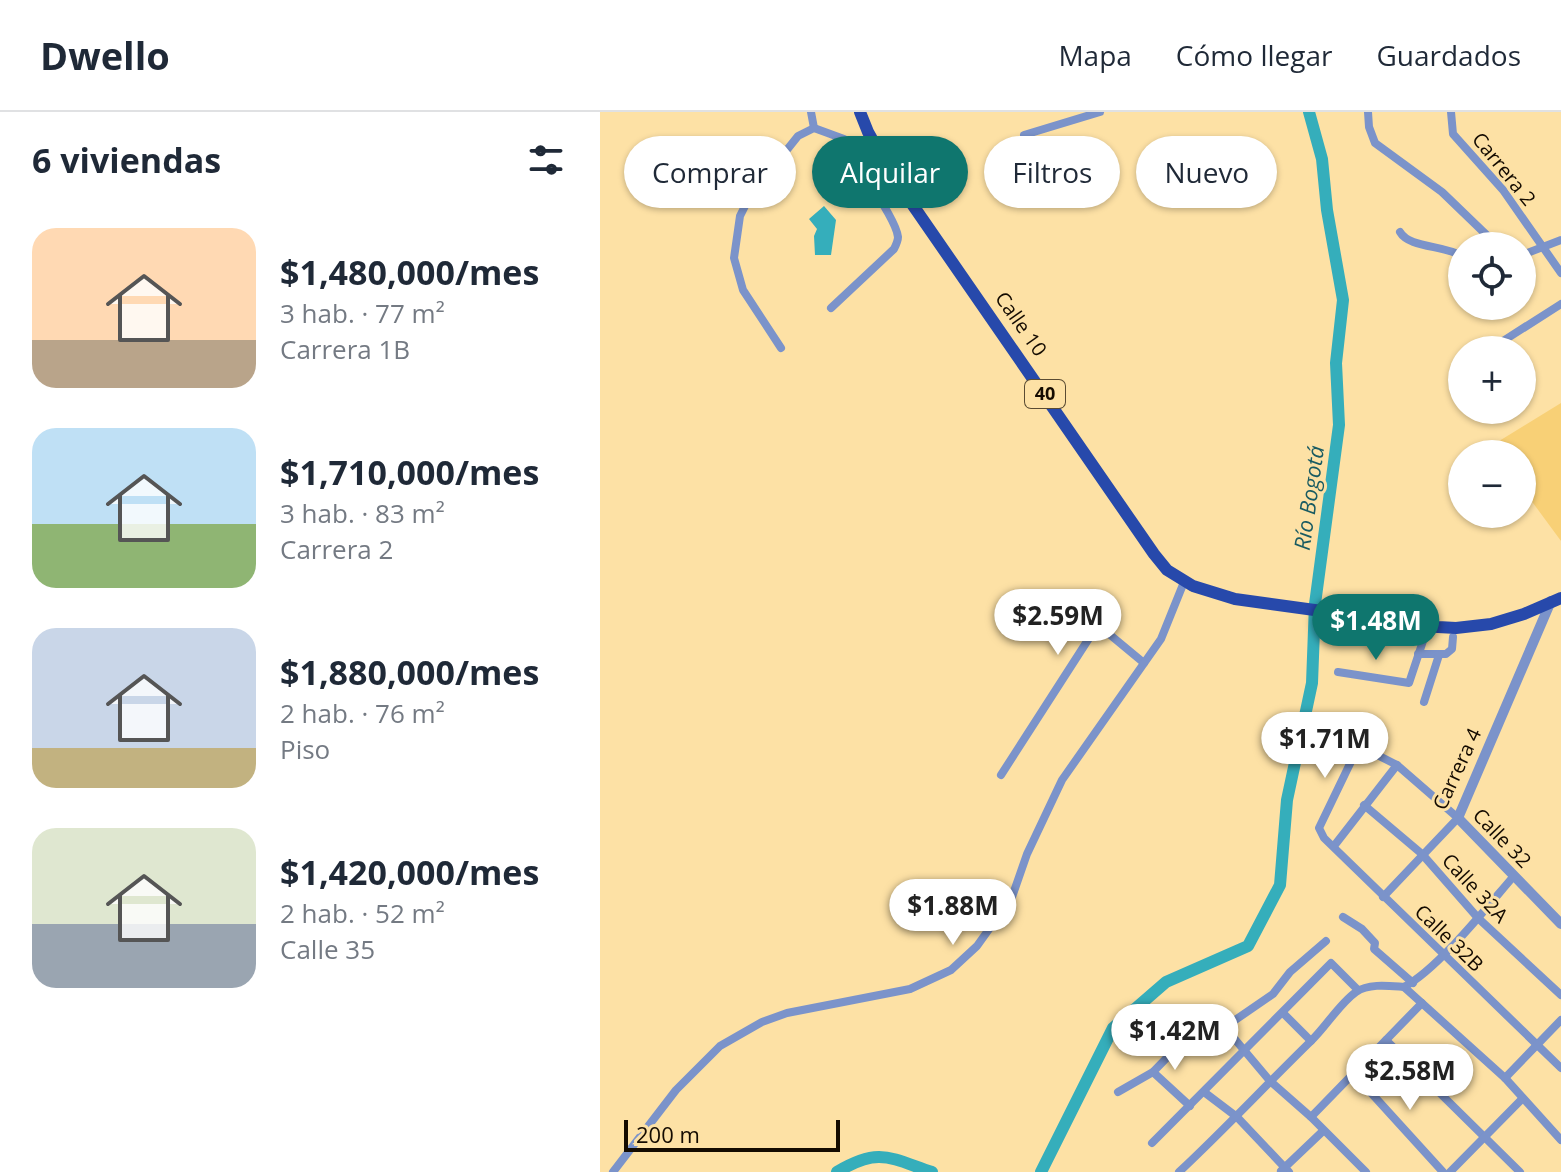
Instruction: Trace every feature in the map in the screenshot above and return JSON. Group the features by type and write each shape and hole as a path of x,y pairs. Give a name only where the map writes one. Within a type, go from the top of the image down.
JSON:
{"main road":[{"name":"Calle 10","path":"860,112 892,175 1167,570 1184,582 1235,599 1428,626"},
{"path":"1556,599 1561,585"},
{"name":"40","path":"1428,626 1474,627 1524,614 1556,599"}],"street":[{"path":"811,112 814,128"},
{"path":"1024,135 1100,112"},
{"path":"1368,112 1375,143 1442,192 1483,232"},
{"name":"Carrera 2","path":"1451,112 1453,134 1503,190 1561,273"},
{"path":"781,348 743,290 734,258 740,216 750,196 798,136 814,128 844,139 894,224 899,239 894,249 831,308"},
{"path":"1400,232 1403,239 1411,243 1448,250"},
{"path":"1536,251 1561,240"},
{"path":"1511,336 1561,304"},
{"path":"613,1172 691,1073 720,1046 740,1033 787,1013 910,989 951,970 965,958 989,931 1012,897 1027,854 1062,780 1161,639 1184,582"},
{"name":"Carrera 4","path":"1383,897 1458,818 1535,637 1556,599"},
{"path":"1524,614 1535,637"},
{"path":"1338,672 1409,683 1428,626"},
{"path":"1001,775 1095,629 1103,629 1144,663"},
{"path":"1418,654 1446,654 1452,649 1453,637"},
{"path":"1424,702 1439,655"},
{"name":"Calle 32","path":"1332,732 1397,765 1458,818 1561,924"},
{"name":"Calle 32B","path":"1359,745 1319,828 1324,838 1561,1068"},
{"path":"1334,846 1397,765"},
{"name":"Calle 32A","path":"1364,805 1422,854 1478,918 1561,995"},
{"path":"1179,1172 1237,1117 1358,990 1383,985 1409,985 1478,918 1513,877"},
{"path":"1343,917 1362,929 1375,943 1374,949 1422,1003 1505,1078 1561,1140"},
{"path":"1225,1027 1273,994 1290,972 1326,941"},
{"path":"1152,1143 1331,963 1358,990"},
{"path":"1311,1117 1422,1003"},
{"path":"1283,1013 1311,1041"},
{"path":"1118,1092 1153,1072 1184,1040 1211,1019 1217,1018 1270,1081 1366,1172"},
{"path":"1505,1078 1561,1020"},
{"path":"1386,1040 1520,1172"},
{"path":"1153,1072 1190,1106"},
{"path":"1353,1073 1443,1172"},
{"path":"1204,1092 1237,1117 1285,1171 1323,1131"},
{"path":"1450,1172 1522,1099"}],"shaded area":[{"path":"1561,403 1561,541 1536,507 1536,440 1501,440 1527,424 1536,424 1536,418"}],"water":[{"path":"826,208 836,220 831,255 815,255 814,236 817,229 809,219"}],"waterway":[{"name":"Río Bogotá","path":"1041,1172 1113,1028 1166,982 1248,946 1280,885 1287,800 1312,683 1315,604 1339,425 1336,363 1343,300 1327,210 1322,159 1309,112"},
{"name":"Río Bogotá","path":"837,1172 874,1157 895,1159 932,1172"}]}
